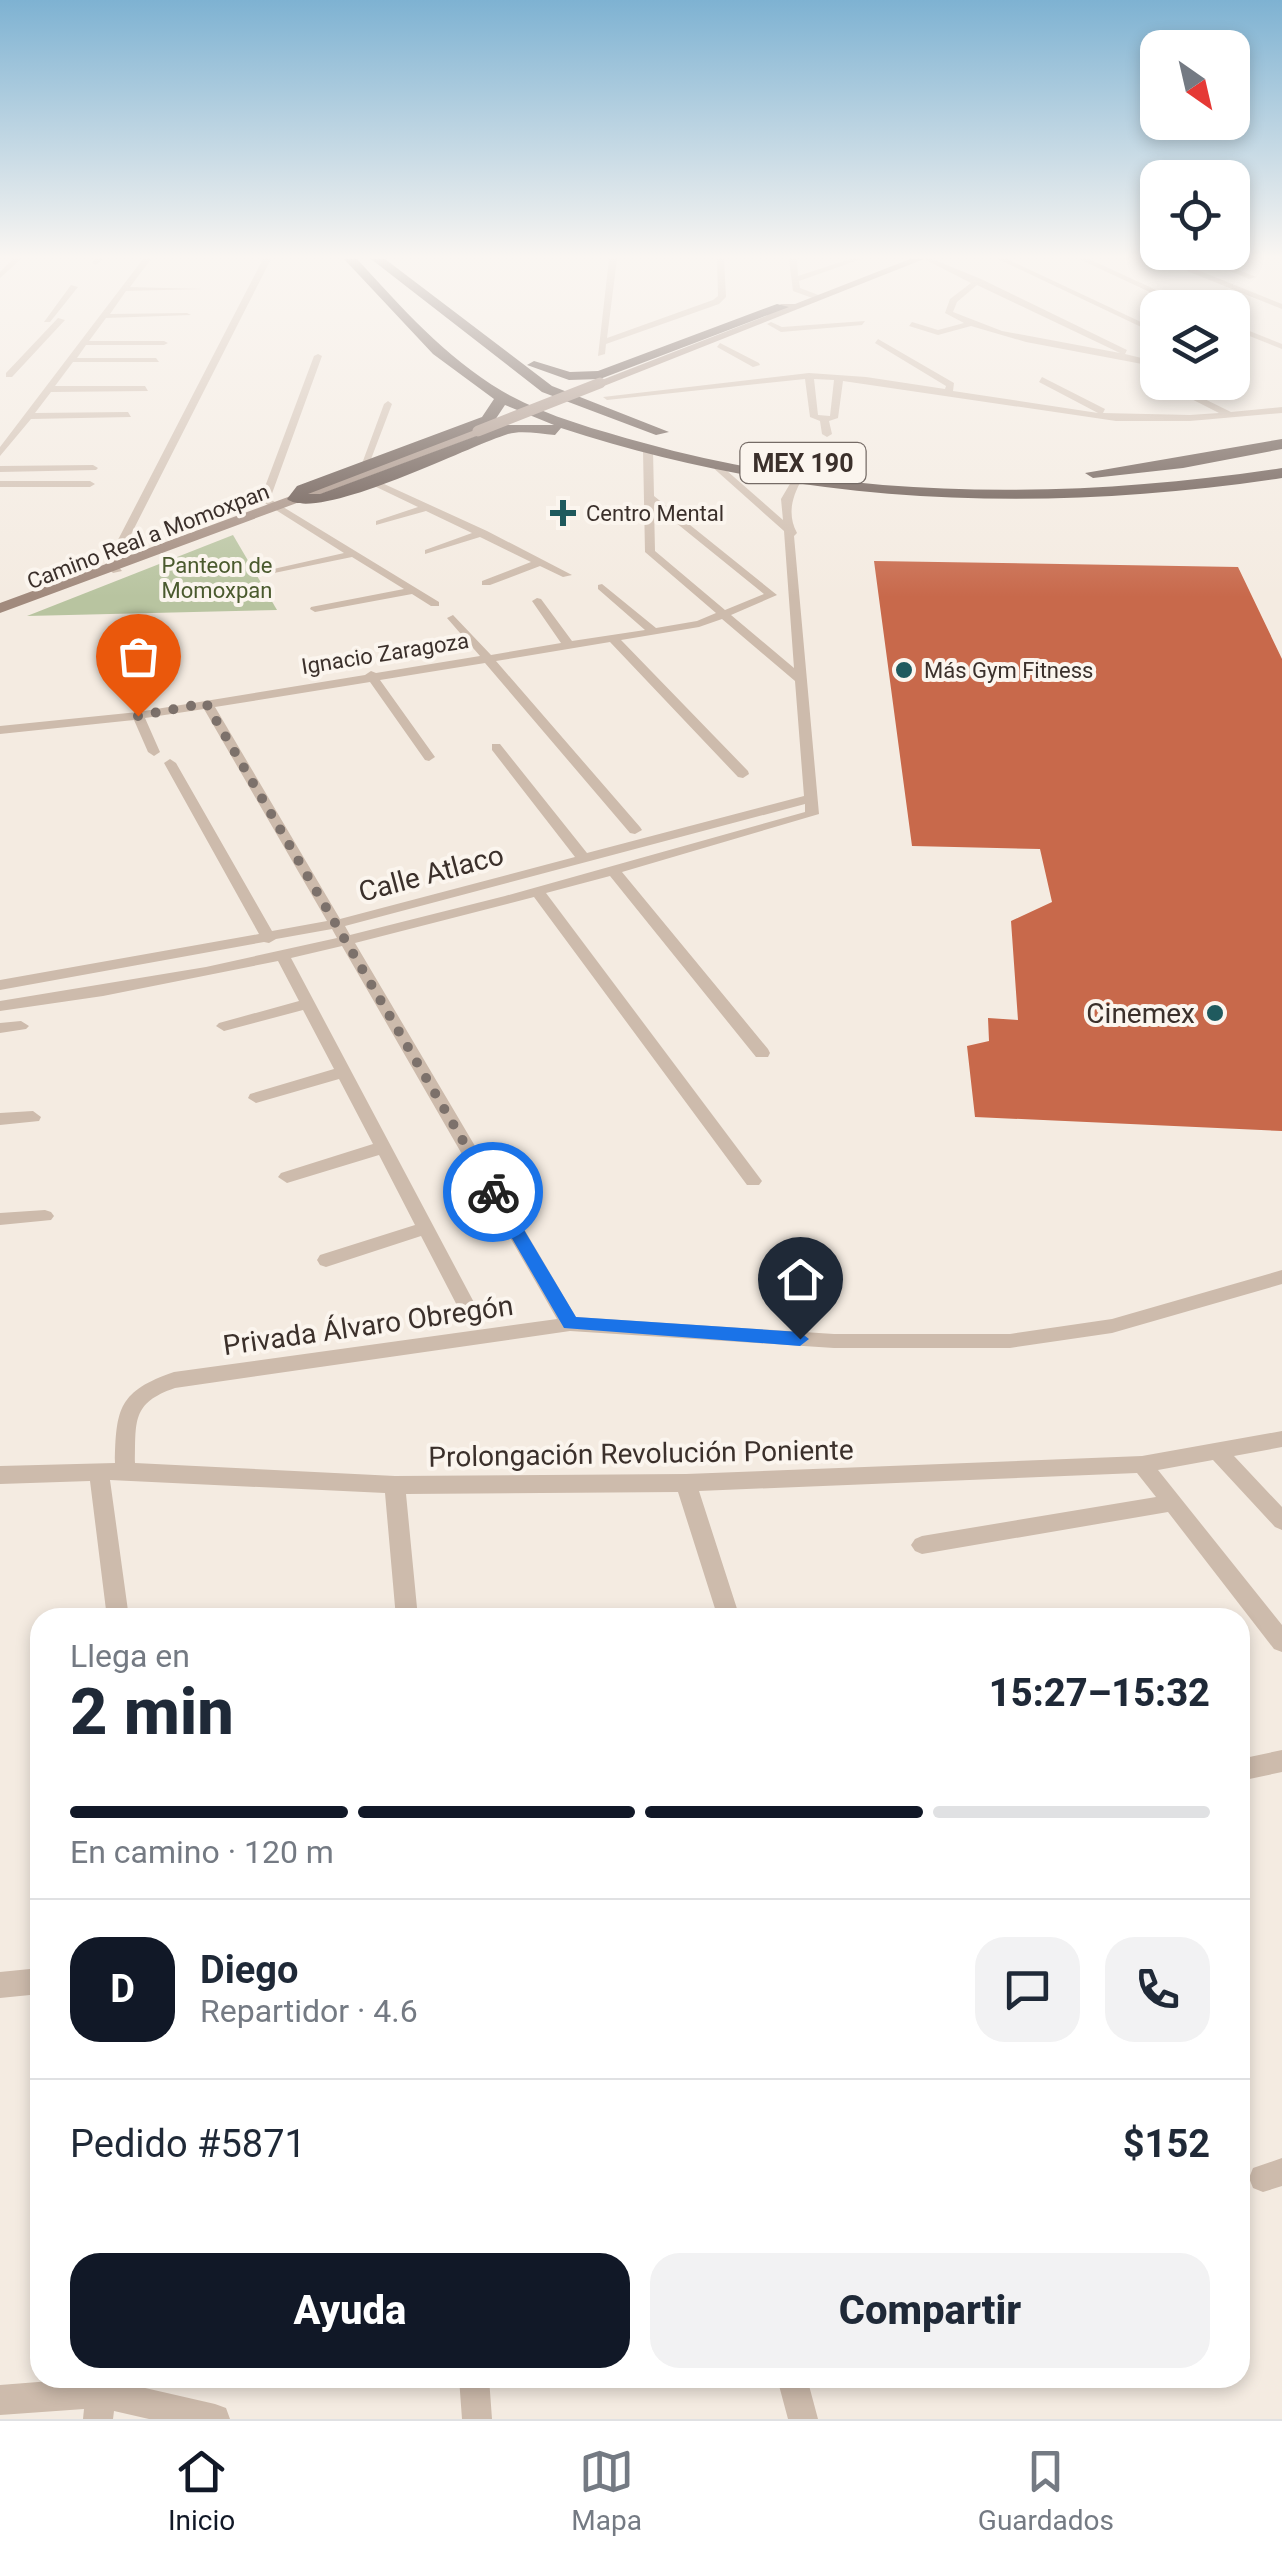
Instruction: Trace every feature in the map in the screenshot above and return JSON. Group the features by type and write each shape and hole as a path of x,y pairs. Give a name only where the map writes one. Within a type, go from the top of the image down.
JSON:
{"highway":[{"name":"MEX 190","path":"462,372 502,398 648,450 797,479 930,491 1056,494 1192,486 1282,473"},
{"path":"524,372 547,389 622,420 684,439 609,404 604,390 649,372"},
{"path":"558,372 574,376 609,372"},
{"path":"302,499 488,420 502,398"},
{"path":"367,474 522,426 648,450"},
{"path":"1074,474 1183,463 1282,444"},
{"name":"MEX 190","path":"790,461 844,468"},
{"path":"945,476 982,477"}],"street":[{"path":"8,375 12,372"},
{"path":"0,453 60,372"},
{"path":"113,568 210,372"},
{"path":"312,372 265,500 435,604"},
{"name":"Camino Real a Momoxpan","path":"0,608 646,372"},
{"path":"929,372 951,385 948,392"},
{"path":"604,390 809,376 1116,418 1282,410"},
{"path":"809,376 814,417 824,419 834,418 839,378"},
{"path":"1042,380 1116,418"},
{"path":"47,389 145,389"},
{"path":"1200,400 1230,414"},
{"path":"388,404 367,474 566,575"},
{"path":"28,416 128,415"},
{"path":"824,419 826,434"},
{"path":"648,450 650,552 802,681"},
{"path":"715,465 792,534"},
{"path":"0,469 93,468"},
{"path":"797,479 786,499 792,534 811,806"},
{"path":"0,484 90,484"},
{"name":"Ignacio Zaragoza","path":"0,730 138,716 653,631 726,616 772,594 651,498"},
{"path":"380,523 428,506"},
{"path":"428,552 483,533"},
{"path":"274,570 354,554"},
{"path":"486,583 540,562"},
{"name":"Camino Real a Momoxpan","path":"0,618 113,568"},
{"path":"602,586 653,631"},
{"path":"315,609 412,591"},
{"path":"538,602 567,643"},
{"path":"453,618 635,830"},
{"path":"612,637 743,774"},
{"path":"371,675 428,758"},
{"name":"Privada Álvaro Obregón","path":"126,1472 127,1408 136,1394 153,1386 570,1324 206,703"},
{"path":"138,716 154,752"},
{"path":"496,747 583,858"},
{"path":"170,763 270,938"},
{"name":"Calle Atlaco","path":"8,984 337,924 622,848 811,806"},
{"name":"Calle Atlaco","path":"6,1006 347,942 634,864 811,806"},
{"path":"622,848 634,864"},
{"path":"613,870 762,1053"},
{"name":"Calle Atlaco","path":"537,890 753,1182"},
{"path":"283,956 470,1310"},
{"path":"6,1006 8,984"},
{"path":"224,1026 307,1004"},
{"path":"0,1028 21,1026"},
{"path":"256,1098 344,1072"},
{"path":"0,1119 32,1117"},
{"path":"287,1177 384,1147"},
{"path":"0,1219 44,1216"},
{"path":"326,1260 427,1228"},
{"path":"570,1324 834,1341 1010,1340 1112,1326 1282,1277"},
{"name":"Prolongación Revolución Poniente","path":"0,1476 126,1472 395,1486 686,1484 1142,1464 1282,1439"},
{"path":"1218,1452 1282,1521"},
{"path":"1142,1464 1282,1642"},
{"path":"98,1472 117,1608"},
{"path":"686,1484 726,1608"},
{"path":"395,1486 406,1608"},
{"path":"922,1545 1172,1503"},
{"path":"1250,1768 1282,1761"},
{"path":"0,1985 30,1982"},
{"path":"475,2388 477,2419"},
{"path":"794,2388 802,2419"},
{"path":"0,2400 101,2396 215,2419"}],"green space":[{"name":"Panteon de Momoxpan","path":"233,535 277,610 27,616"}],"building":[{"path":"874,561 1238,567 1282,659 1282,1131 975,1117 967,1046 989,1041 988,1018 1018,1020 1011,921 1052,902 1040,849 912,846"}],"way so far":[{"path":"138,716 206,703 493,1192"}],"place":[{"name":"Centro Mental","path":"563,513"},
{"name":"Más Gym Fitness","path":"904,670"},
{"name":"Cinemex","path":"1215,1013"}],"route":[{"path":"493,1192 570,1324 800,1339"}]}
